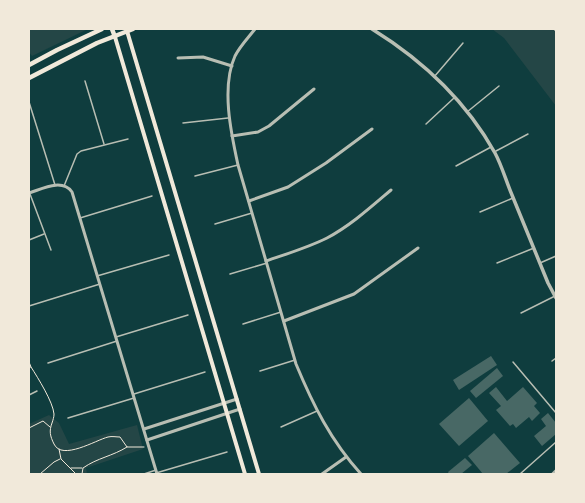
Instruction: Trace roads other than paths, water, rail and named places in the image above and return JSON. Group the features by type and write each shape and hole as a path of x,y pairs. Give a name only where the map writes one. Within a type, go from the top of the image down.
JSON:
{"main road":[{"path":"29,65 102,29"},
{"path":"112,29 245,474"},
{"path":"29,78 97,43 115,37 127,30 133,29"},
{"path":"127,30 258,474"}],"street":[{"path":"255,29 241,46 235,57 229,76 228,87 230,118 238,165 295,360 308,393 325,426 346,457 361,474"},
{"path":"372,29 405,52 434,77 455,97 478,126 494,152 540,263 556,297"},
{"path":"178,58 203,57 232,66"},
{"path":"232,136 258,132 269,126 314,89"},
{"path":"248,201 288,187 326,163 372,128"},
{"path":"29,193 55,185 64,186 72,192 156,472"},
{"path":"266,262 328,238 350,223 391,190"},
{"path":"284,321 354,294 418,248"},
{"path":"144,429 237,399"},
{"path":"147,440 240,409"},
{"path":"322,474 346,457"},
{"path":"553,474 556,471"}],"lane":[{"path":"434,77 463,43"},
{"path":"85,81 105,145"},
{"path":"467,112 498,86"},
{"path":"426,124 455,97"},
{"path":"29,102 55,185"},
{"path":"182,123 230,118"},
{"path":"494,152 528,134"},
{"path":"64,186 77,154 81,151 128,139"},
{"path":"456,166 490,146"},
{"path":"195,176 238,165"},
{"path":"29,193 51,250"},
{"path":"80,218 152,196"},
{"path":"480,212 513,198"},
{"path":"215,224 252,214"},
{"path":"29,240 44,234"},
{"path":"497,263 534,248"},
{"path":"97,276 169,255"},
{"path":"540,263 556,256"},
{"path":"230,274 266,262"},
{"path":"29,306 100,284"},
{"path":"521,313 556,297"},
{"path":"243,324 281,312"},
{"path":"116,337 188,315"},
{"path":"48,363 117,341"},
{"path":"552,361 556,358"},
{"path":"260,371 295,360"},
{"path":"513,362 556,413"},
{"path":"133,394 205,372"},
{"path":"29,395 37,391"},
{"path":"68,418 134,398"},
{"path":"281,427 317,411"},
{"path":"520,474 556,442"},
{"path":"144,474 227,452"}]}
